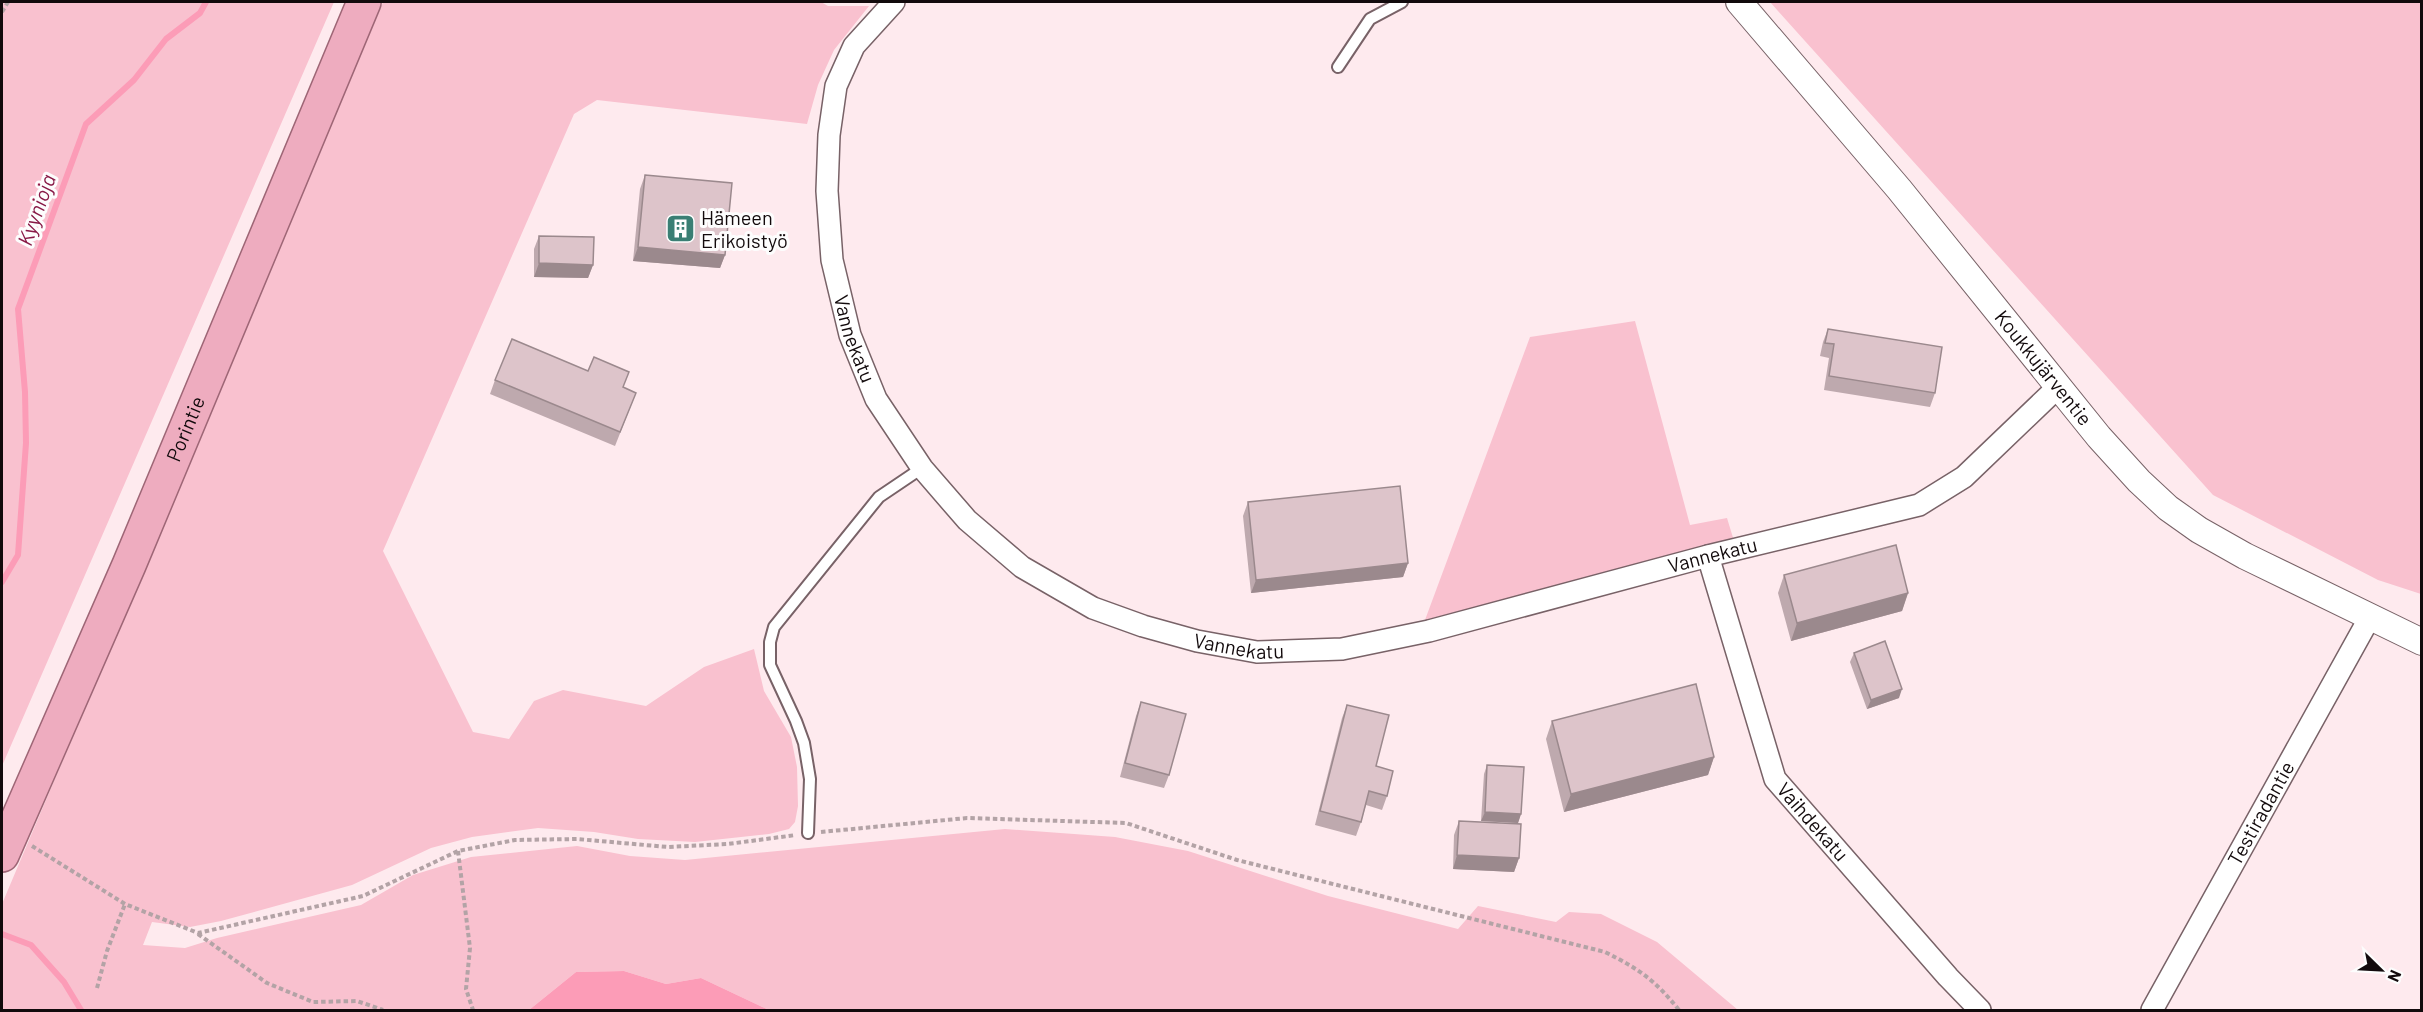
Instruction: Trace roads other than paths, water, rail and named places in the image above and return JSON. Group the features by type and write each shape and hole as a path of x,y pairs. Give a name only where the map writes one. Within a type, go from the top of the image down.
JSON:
{"highway":[{"name":"Porintie","path":"6,844 129,565 364,2"}],"street":[{"name":"Vannekatu","path":"894,2 854,46 836,86 829,135 827,191 832,260 850,334 876,399 922,468 967,520 1022,567 1093,608 1143,626 1197,641 1257,652 1342,649 1429,631 1708,556 1919,506 1964,477 2058,387"},
{"name":"Koukkujärventie","path":"1739,2 1899,189 2099,437 2139,481 2168,508 2199,530 2245,556 2421,642"},
{"name":"Vaihdekatu","path":"1708,556 1775,779 1980,1011"},
{"name":"Testiradantie","path":"2152,1011 2370,617"}],"lane":[{"path":"1338,67 1370,19 1402,2"},
{"path":"808,833 810,779 804,743 770,665 770,642 774,627 879,497 922,468"}],"waterway":[{"name":"Kyynioja","path":"2,582 18,555 26,443 25,392 18,309 86,124 134,80 166,39 200,13 206,2"},
{"name":"Kyynioja","path":"2,934 31,945 64,982 81,1010"}],"place":[{"name":"Hämeen Erikoistyö","path":"680,229"}]}
